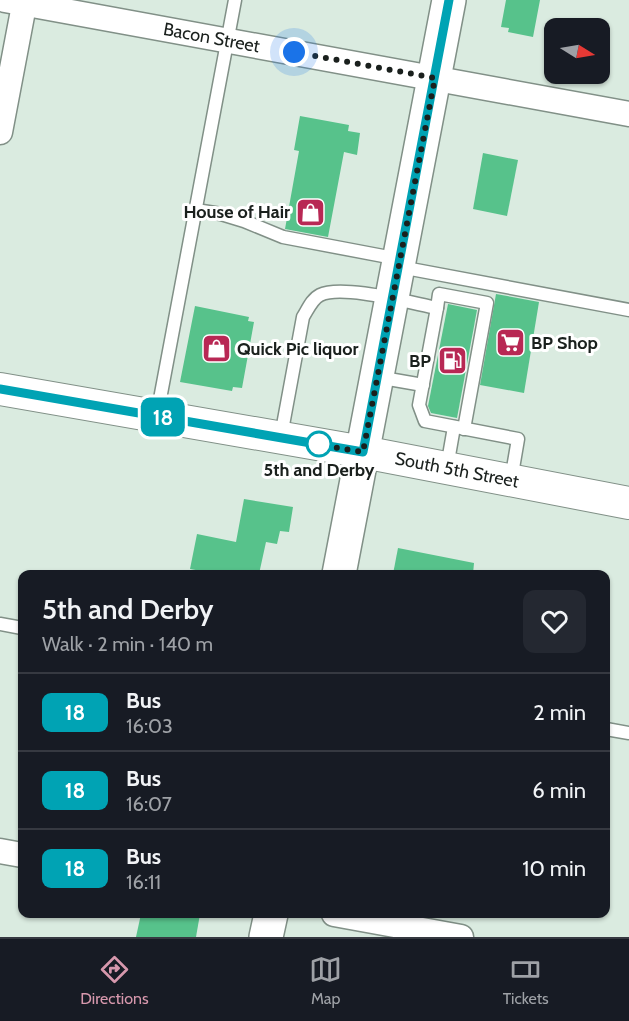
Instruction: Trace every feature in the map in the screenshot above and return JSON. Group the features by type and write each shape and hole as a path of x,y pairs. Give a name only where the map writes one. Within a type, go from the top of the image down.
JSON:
{"main road":[{"path":"340,570 449,0"},
{"path":"266,937 270,918"}],"street":[{"name":"Bacon Street","path":"18,1 629,114"},
{"path":"0,132 18,1"},
{"name":"South 5th Street","path":"0,389 363,452 629,503"},
{"path":"0,851 18,854"},
{"path":"355,918 461,937"}],"lane":[{"path":"157,416 235,0"},
{"path":"195,210 221,214 284,237 399,263 629,309"},
{"path":"280,438 303,317 310,304 319,295 333,291 356,292 437,308"},
{"path":"447,468 459,428 487,303 439,294 419,405 425,421 459,428 519,439 511,480"},
{"path":"377,377 423,386"},
{"path":"0,624 18,627"},
{"path":"610,730 629,733"}],"building":[{"path":"506,0 540,0 533,37 508,32 509,28 501,27"},
{"path":"300,116 349,125 348,131 360,133 357,155 344,152 328,237 285,229 299,151 294,150"},
{"path":"483,153 518,160 507,216 473,209"},
{"name":"BP Shop","path":"496,294 539,302 524,393 480,385"},
{"name":"BP","path":"448,304 477,310 457,418 431,413 428,406"},
{"path":"195,306 249,317 248,321 254,322 242,388 233,387 232,391 180,382"},
{"path":"244,499 293,507 289,532 280,531 277,544 266,542 260,570 190,569 197,534 236,542"},
{"path":"398,548 474,563 473,570 394,570"},
{"path":"140,918 199,918 196,937 136,937"}],"bus line":[{"name":"18","path":"0,389 363,452 449,0"}],"place":[{"name":"House of Hair","path":"311,212"},
{"name":"BP Shop","path":"510,343"},
{"name":"Quick Pic liquor","path":"216,349"},
{"name":"BP","path":"452,361"},
{"name":"5th and Derby","path":"319,444"}],"route":[{"path":"294,52 435,78 363,452 315,444 319,444"}]}
